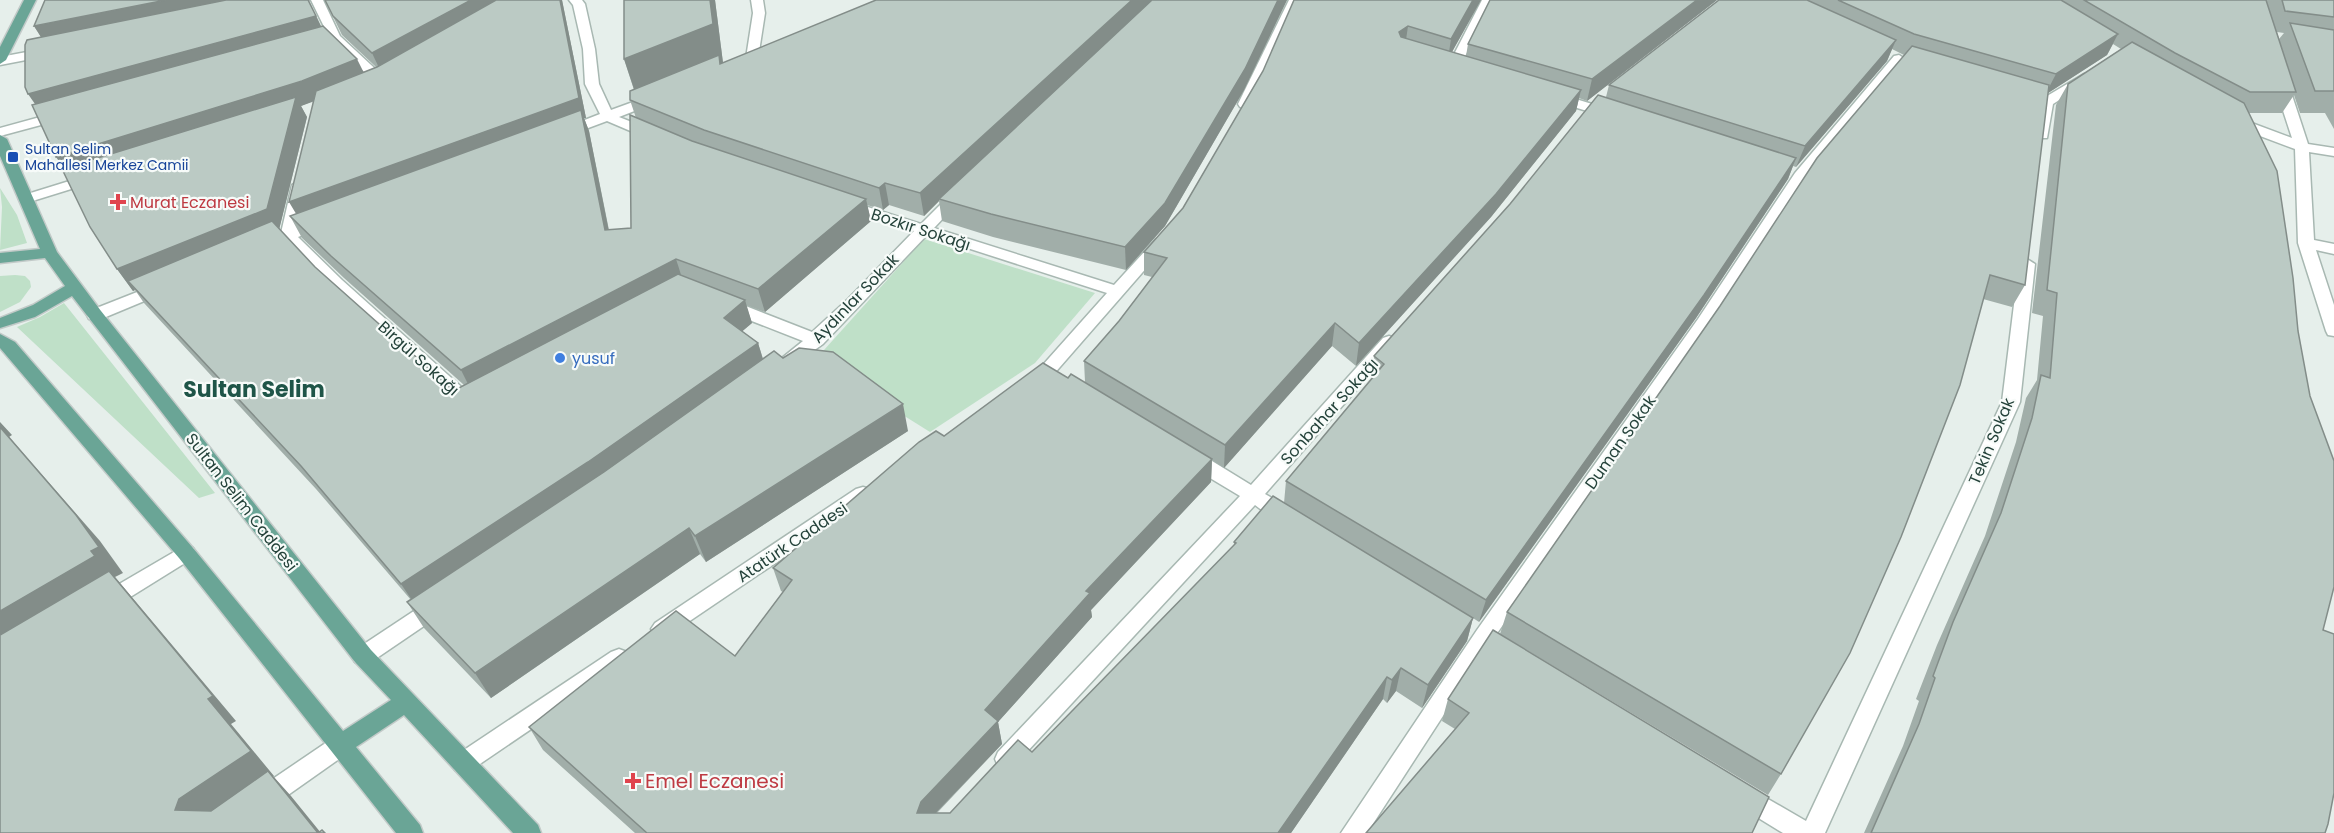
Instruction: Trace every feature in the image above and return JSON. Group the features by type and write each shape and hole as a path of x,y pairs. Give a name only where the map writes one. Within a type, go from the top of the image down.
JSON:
{"main road":[{"path":"0,61 30,0"},
{"name":"Sultan Selim Caddesi","path":"0,140 49,253 95,315 363,656 529,833"},
{"path":"0,258 49,253"},
{"path":"0,323 37,310 57,300 74,287"},
{"path":"0,340 9,346 186,554 411,833"},
{"path":"340,745 406,702"}],"street":[{"path":"317,0 330,40 380,80"},
{"path":"575,0 579,4 589,49 592,84 608,117 661,139"},
{"path":"752,58 759,13 757,0"},
{"path":"1235,121 1253,91 1295,0"},
{"path":"1454,67 1488,0"},
{"path":"0,61 58,50"},
{"name":"Duman Sokak","path":"1353,833 1484,636 1704,323 1795,175 1900,59"},
{"path":"2040,157 2041,100 2100,67"},
{"path":"2276,69 2302,147 2306,243 2334,332"},
{"path":"552,137 669,92"},
{"path":"1575,125 1589,108 1608,93"},
{"path":"1544,94 1623,119"},
{"path":"0,132 77,111"},
{"path":"2225,116 2245,127 2302,147 2334,152"},
{"path":"288,235 303,170"},
{"path":"26,199 105,174"},
{"name":"Aydınlar Sokak","path":"770,374 817,340 921,230 973,181"},
{"name":"Bozkır Sokağı","path":"834,201 1117,291"},
{"path":"245,252 332,219"},
{"path":"1017,390 1047,371 1173,229"},
{"name":"Birgül Sokağı","path":"288,235 336,284 470,404 480,398"},
{"path":"2306,243 2334,249"},
{"name":"Tekin Sokak","path":"1813,833 2011,402 2029,247"},
{"path":"95,315 170,284"},
{"path":"707,297 817,340"},
{"name":"Sonbahar Sokağı","path":"994,772 1253,495 1403,327"},
{"path":"1047,371 1066,382"},
{"path":"1175,448 1303,526"},
{"name":"Atatürk Caddesi","path":"652,636 880,483"},
{"path":"88,613 186,554"},
{"path":"363,656 451,597"},
{"path":"1464,624 1504,648"},
{"path":"463,763 632,650"},
{"path":"244,813 340,745"},
{"path":"1724,784 1804,833"}],"green space":[{"path":"0,188 17,215 27,243 0,250 2,207"},
{"path":"924,239 1095,293 1035,363 930,432 815,360"},
{"path":"0,276 25,276 30,281 31,287 20,302 0,312"},
{"path":"64,303 215,493 199,498 17,327"}],"building":[{"path":"45,0 166,0 34,26"},
{"path":"226,0 308,0 316,16 28,94 25,87 27,40"},
{"path":"325,0 471,0 372,53 333,16"},
{"path":"496,0 560,0 579,98 289,202 316,91 377,67"},
{"path":"624,0 710,0 713,24 624,59"},
{"path":"876,0 1132,0 920,193 885,183 879,188 704,130 630,100 630,91 719,55 720,64"},
{"path":"1152,0 1278,0 1245,69 1165,203 1125,247 939,199"},
{"path":"1294,0 1473,0 1451,39 1408,26 1399,32 1401,37 1581,90 1496,194 1359,343 1335,323 1225,445 1084,361 1119,321 1167,258 1144,252 1183,208 1263,71"},
{"path":"1490,0 1697,0 1592,79 1468,44"},
{"path":"1719,0 1807,0 1896,40 1805,146 1609,85"},
{"path":"1838,0 2061,0 2118,34 2056,74 1914,34"},
{"path":"2084,0 2266,0 2296,92 2250,92 2175,53"},
{"path":"2282,0 2334,0 2334,17 2285,11"},
{"path":"2290,23 2334,30 2334,91 2315,91"},
{"path":"323,26 357,59 302,81 56,157 32,105"},
{"path":"2132,42 2244,103 2277,171 2293,278 2298,331 2310,396 2334,461 2334,587 2323,630 2334,634 2334,793 2328,824 2325,833 1871,833 1919,724 1935,678 1933,676 1953,622 2001,513 2032,418 2041,375 2050,378 2057,293 2047,290 2068,84"},
{"path":"1912,46 2049,85 2025,285 1990,275 1960,385 1901,537 1850,653 1781,774 1507,612 1720,306 1817,158"},
{"path":"1598,95 1796,158 1704,295 1486,600 1286,481 1384,364 1374,356 1510,204"},
{"path":"296,97 267,209 117,269 90,227 62,169"},
{"path":"581,110 605,230 631,228 630,115 692,141 866,199 758,289 676,259 461,370 331,256 290,216"},
{"path":"272,221 315,267 450,387 457,389 678,274 745,300 724,318 758,343 588,462 401,584 301,466 128,281"},
{"path":"799,348 833,352 903,404 695,536 689,528 475,673 407,602 604,472 774,351 783,358"},
{"path":"1043,363 1068,378 1071,374 1212,459 1086,591 1090,593 985,710 998,721 921,802 917,813 950,813 1018,740 1032,752 1236,543 1234,542 1273,496 1473,618 1428,685 1401,668 1392,680 1387,677 1278,833 647,833 529,727 676,611 735,656 792,580 773,568 919,442 936,431 944,436"},
{"path":"0,427 76,515 99,547 91,551 95,556 0,611"},
{"path":"109,571 213,696 208,699 251,751 179,799 175,810 211,811 268,771 318,833 0,833 0,635"},
{"path":"1493,630 1769,797 1752,833 1366,833 1469,713 1448,699"}],"place":[{"name":"Sultan Selim Mahallesi Merkez Camii","path":"13,157"},
{"name":"Murat Eczanesi","path":"118,202"},
{"name":"yusuf","path":"560,358"},
{"name":"Emel Eczanesi","path":"633,781"}],"district":[{"name":"Sultan Selim","path":"254,389"}]}
